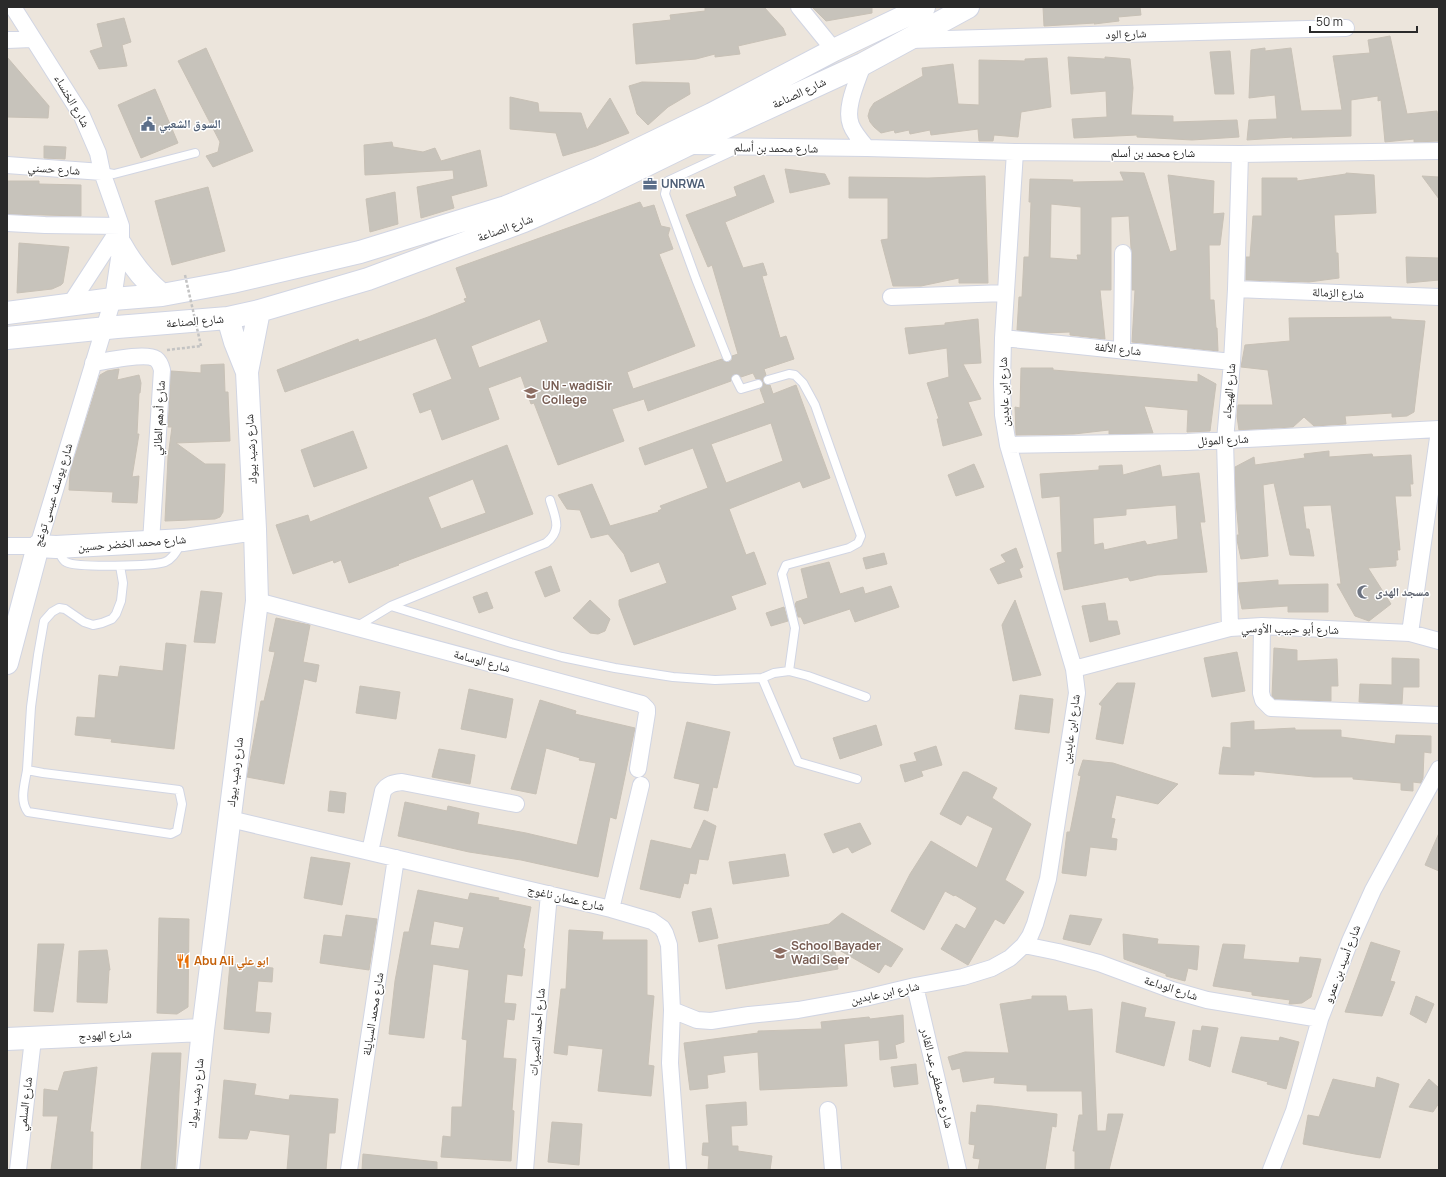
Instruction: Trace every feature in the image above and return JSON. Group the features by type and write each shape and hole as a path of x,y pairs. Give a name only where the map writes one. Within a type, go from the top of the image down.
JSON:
{"main road":[{"name":"شارع الصناعة","path":"7,313 113,299 162,295 232,282 360,252 506,207 598,169 712,114 834,50 924,7"},
{"name":"شارع الصناعة","path":"7,338 228,318 259,311 368,279 524,221 591,192 685,146 863,64 968,7"},
{"path":"121,236 139,273 148,284 162,295"},
{"name":"شارع رشيد بيوك","path":"188,1170 203,1030 257,601 247,372 259,311"},
{"name":"شارع رشيد بيوك","path":"228,318 234,342 247,372"},
{"name":"شارع محمد الخضر حسين","path":"47,547 184,540 255,529"},
{"name":"شارع يوسف عيسى توغج","path":"7,663 47,547"},
{"name":"شارع الهودج","path":"7,1039 203,1030"}],"street":[{"name":"شارع الخنساء","path":"13,7 82,116 98,153 102,172 121,236 113,299 104,329"},
{"path":"800,7 834,50"},
{"name":"شارع الود","path":"906,41 1346,28"},
{"path":"7,40 32,39"},
{"path":"863,64 854,91 849,115 850,124 867,148"},
{"name":"شارع محمد بن أسلم","path":"685,146 867,148 1015,152 1240,154 1439,151"},
{"name":"شارع ابن عابدين","path":"672,1010 697,1020 711,1021 798,1010 857,1000 915,986 963,977 992,968 1010,958 1024,945 1035,924 1048,879 1076,703 1076,683 1074,670 1008,445 1002,415 1003,338 1015,152"},
{"name":"شارع الهيجاء","path":"1230,628 1225,440 1232,362 1236,289 1240,154"},
{"name":"شارع حسني","path":"7,165 102,172"},
{"path":"7,223 45,225 121,236 69,306"},
{"path":"1122,350 1123,253"},
{"name":"شارع الزمالة","path":"1236,289 1439,297"},
{"path":"891,297 1006,294"},
{"name":"شارع يوسف عيسى توغج","path":"47,547 93,363 104,329"},
{"name":"شارع الألفة","path":"1003,338 1232,362"},
{"name":"شارع أدهم الطائي","path":"93,363 138,357 152,358 156,360 162,370 152,542"},
{"path":"1410,633 1438,438"},
{"name":"شارع الموئل","path":"1008,445 1225,440 1438,438"},
{"name":"شارع محمد الخضر حسين","path":"7,546 47,547"},
{"name":"شارع الوسامة","path":"257,601 642,704 647,713 638,769"},
{"path":"1262,626 1261,693 1263,700 1271,708 1439,715"},
{"name":"شارع أبو حبيب الأوسي","path":"1074,670 1230,628 1262,626 1410,633 1439,641"},
{"name":"شارع أسيد بن عمرو","path":"1271,1170 1294,1111 1311,1056 1320,1019 1361,914 1439,769"},
{"path":"370,852 383,792 386,786 391,784 402,782 516,804"},
{"path":"611,909 641,785"},
{"name":"شارع عثمان ناغوج","path":"230,819 611,909 652,921 662,928 665,932 669,945 672,1010 670,1063 678,1170"},
{"name":"شارع محمد السبايلة","path":"349,1170 396,858"},
{"name":"شارع أحمد النصيرات","path":"525,1170 549,894"},
{"name":"شارع الوداعة","path":"1024,945 1064,953 1099,963 1201,999 1320,1019"},
{"name":"شارع مصطفى عبد القادر","path":"915,986 958,1170"},
{"name":"شارع السلمي","path":"18,1170 33,1039"},
{"path":"828,1110 833,1170"}],"lane":[{"path":"727,357 696,279 665,194 668,181 742,147"},
{"path":"102,172 114,174 195,153"},
{"path":"768,380 789,374 795,375 803,383 815,406 861,536 858,543 849,548 786,565 782,574 795,628 789,671"},
{"path":"736,379 741,388 758,384"},
{"path":"356,627 390,606 546,543 554,536 558,524 550,500"},
{"path":"47,547 65,562 74,565 120,566 164,563 171,558 184,540"},
{"path":"27,770 179,790 182,804 177,831 171,834 28,812 24,808 23,800 27,770 31,707 44,621 52,612 60,608 71,612 80,620 92,624 102,623 112,619 116,614 121,601 123,583 120,566"},
{"path":"390,606 511,643 562,657 615,668 673,677 715,680 762,678 774,673 789,671 808,676 866,697"},
{"path":"762,678 798,762 857,779"}],"path":[{"path":"166,350 201,346 185,275"}],"building":[{"path":"764,7 783,28 786,35 738,46 740,54 715,57 715,54 696,59 636,64 633,24 671,20 670,15 705,11 705,8"},
{"path":"812,7 872,7 872,13 826,21"},
{"path":"1043,7 1140,7 1141,15 1118,17 1119,21 1094,24 1095,23 1044,26"},
{"path":"124,18 131,42 122,45 127,66 99,69 90,51 103,47 97,24"},
{"path":"1390,36 1407,114 1437,111 1439,141 1414,142 1414,139 1385,142 1381,100 1378,101 1378,96 1351,100 1351,136 1292,138 1293,137 1247,140 1249,120 1277,119 1275,95 1249,98 1251,50 1265,48 1265,51 1291,48 1301,111 1342,110 1333,56 1370,53 1368,40"},
{"path":"206,48 253,151 213,167 206,156 218,152 220,142 178,61"},
{"path":"1230,51 1234,94 1215,94 1210,52"},
{"path":"7,57 49,106 48,118 7,117"},
{"path":"1068,57 1130,59 1133,88 1131,115 1173,116 1173,122 1237,120 1239,137 1192,140 1137,137 1137,135 1074,138 1072,119 1107,117 1106,91 1071,94"},
{"path":"1047,58 1051,107 1021,112 1018,137 994,135 993,141 979,141 978,129 931,135 930,130 910,134 909,130 895,133 894,130 881,133 870,122 868,116 874,103 923,76 922,68 953,64 958,104 979,105 979,60 1025,61 1025,59"},
{"path":"642,82 689,83 690,94 668,107 648,125 637,114 629,86"},
{"name":"السوق الشعبي","path":"155,89 178,143 141,158 118,105"},
{"path":"510,97 538,103 539,112 581,113 587,130 610,98 629,133 596,146 563,156 556,133 510,129"},
{"path":"392,142 393,147 423,152 435,148 441,161 480,150 487,186 451,196 454,208 421,218 417,187 454,179 453,170 365,175 364,145"},
{"path":"44,146 66,147 65,159 44,158"},
{"path":"785,169 825,174 830,184 790,193"},
{"path":"1120,172 1144,173 1170,252 1177,250 1168,175 1214,181 1213,214 1224,213 1220,245 1209,245 1210,300 1214,300 1218,351 1132,342 1135,290 1132,290 1132,253 1129,216 1111,217 1111,290 1100,290 1105,339 1070,335 1070,332 1045,333 1017,330 1019,297 1022,297 1024,257 1029,257 1031,202 1029,202 1030,179 1073,180 1072,182 1124,181","holes":["1051,204 1081,207 1081,255 1077,255 1078,260 1050,258"]},
{"path":"1346,173 1374,175 1376,213 1334,215 1339,278 1309,282 1246,280 1246,257 1250,257 1253,216 1262,216 1262,178 1297,178 1297,181"},
{"path":"764,175 774,202 725,222 743,268 763,263 767,275 762,276 780,338 786,336 794,359 764,369 766,375 763,378 763,382 760,379 756,379 753,373 741,377 736,374 732,376 731,381 648,411 644,399 612,409 624,441 558,465 534,403 531,404 521,376 488,388 499,419 442,440 431,409 420,413 413,394 452,379 436,338 285,392 277,370 358,339 359,342 466,302 464,299 467,298 456,268 640,202 643,208 654,205 661,226 670,228 668,235 673,249 659,254 695,346 627,372 633,389 722,359 729,362 732,360 732,356 738,354 712,265 708,267 686,215 737,196 734,187","holes":["540,319 548,342 479,368 471,346"]},
{"path":"985,176 988,283 959,283 959,278 921,286 893,286 881,240 888,239 888,198 849,198 849,177 928,178"},
{"path":"1422,176 1439,177 1439,199"},
{"path":"7,181 39,181 39,184 81,185 81,216 7,214"},
{"path":"208,187 225,251 172,265 155,201"},
{"path":"395,192 398,224 370,232 366,199"},
{"path":"19,243 69,247 63,283 52,289 17,293"},
{"path":"1406,257 1439,258 1439,280 1407,283"},
{"path":"1391,317 1391,319 1425,321 1414,412 1407,416 1392,417 1392,413 1345,416 1346,424 1314,426 1304,417 1293,427 1239,430 1237,416 1238,405 1273,405 1268,370 1241,367 1245,345 1290,341 1289,318"},
{"path":"978,319 981,363 963,364 981,399 968,402 982,435 943,446 937,419 939,419 927,383 949,377 947,348 909,354 905,328 945,325 945,323"},
{"path":"224,364 225,392 228,392 230,441 176,443 205,464 225,464 223,512 220,517 215,519 165,521 168,457 172,427 168,427 171,371 201,373 201,365"},
{"path":"1021,368 1053,368 1053,370 1198,382 1198,374 1216,384 1210,431 1187,432 1188,410 1144,406 1153,433 1109,434 1109,430 1074,434 1016,435 1015,407 1020,408"},
{"path":"119,369 117,380 139,375 141,383 139,393 137,434 139,434 132,477 139,476 137,503 112,502 113,492 69,490 70,472 100,375 107,371"},
{"path":"763,382 766,385 770,385 773,394 796,385 830,478 803,488 800,481 729,509 746,555 754,552 766,584 731,596 736,609 634,645 619,605 619,600 667,583 659,562 631,572 624,554 608,534 591,538 580,510 567,509 558,495 592,484 610,526 659,512 658,511 662,509 660,506 708,488 693,448 645,465 639,448 765,403 760,389","holes":["771,423 783,461 726,483 711,444"]},
{"path":"353,431 367,468 314,487 301,450"},
{"path":"507,445 533,514 349,583 341,560 334,563 333,560 293,574 276,525 308,515 310,522","holes":["473,479 486,513 441,529 428,497"]},
{"path":"1329,451 1329,457 1372,454 1373,457 1411,455 1413,484 1410,484 1411,496 1395,496 1400,550 1397,550 1398,560 1396,560 1396,566 1368,568 1391,604 1369,621 1355,616 1337,584 1341,584 1331,505 1303,506 1306,529 1309,529 1314,556 1290,555 1274,483 1263,485 1268,556 1241,559 1237,540 1237,535 1239,535 1235,467 1254,457 1255,465 1305,458 1304,454"},
{"path":"974,464 984,487 956,496 948,475"},
{"path":"1122,465 1123,475 1160,465 1162,477 1199,473 1205,522 1200,522 1207,572 1157,575 1130,581 1128,577 1064,590 1057,553 1062,552 1060,496 1042,498 1040,474 1099,470 1099,466","holes":["1176,505 1178,539 1147,545 1145,541 1104,550 1103,543 1094,545 1093,518 1126,515 1126,509"]},
{"path":"1016,548 1023,567 1019,569 1022,577 998,584 990,569 1006,562 1001,555"},
{"path":"884,553 887,564 866,569 863,558"},
{"path":"829,562 840,594 863,587 865,594 891,586 899,607 855,622 850,609 804,624 801,617 798,617 795,604 796,602 808,598 801,569"},
{"path":"551,566 560,591 545,597 535,572"},
{"path":"1278,580 1278,585 1328,584 1328,612 1288,612 1288,606 1242,609 1238,583"},
{"path":"201,591 222,593 215,643 194,642"},
{"path":"487,592 493,608 479,613 473,597"},
{"path":"590,600 610,619 605,631 598,634 590,633 573,618"},
{"path":"1015,600 1041,675 1013,681 1002,625"},
{"path":"1105,603 1108,621 1117,621 1120,634 1090,642 1082,606"},
{"path":"784,607 788,621 771,626 766,613"},
{"path":"276,618 310,625 303,662 319,665 316,682 304,679 284,784 247,777 261,701 264,701 275,652 269,651"},
{"path":"166,643 186,645 174,749 111,742 112,739 75,735 77,717 95,718 99,675 118,677 120,666 163,671"},
{"path":"1274,648 1297,650 1297,661 1337,659 1338,686 1331,686 1331,701 1275,699 1272,696"},
{"path":"1237,652 1245,691 1212,697 1204,658"},
{"path":"1392,658 1419,659 1419,687 1403,687 1402,704 1359,702 1360,684 1392,685"},
{"path":"1117,683 1135,683 1123,744 1096,739 1102,706 1099,704"},
{"path":"360,686 400,692 396,719 356,713"},
{"path":"469,689 513,699 506,738 461,729"},
{"path":"1020,695 1053,699 1049,733 1015,729"},
{"path":"540,700 576,711 575,714 635,728 616,819 610,817 598,877 521,860 469,852 398,836 405,802 447,811 448,806 479,813 477,824 526,833 577,845 596,763 579,760 580,758 546,748 536,794 511,789"},
{"path":"1254,721 1254,730 1295,728 1295,730 1341,730 1341,737 1395,744 1396,735 1431,736 1431,753 1424,752 1423,778 1421,783 1413,782 1413,791 1401,790 1401,783 1353,779 1353,777 1314,777 1254,771 1254,775 1219,774 1223,747 1231,748 1231,723"},
{"path":"687,722 730,732 717,788 713,787 708,811 694,808 700,784 674,778"},
{"path":"876,725 882,745 840,759 833,738"},
{"path":"936,746 942,765 921,771 923,776 905,782 900,765 917,761 914,753"},
{"path":"439,749 475,755 470,784 432,777"},
{"path":"1083,760 1113,763 1178,784 1158,804 1116,795 1111,818 1115,819 1111,838 1117,839 1116,850 1090,847 1086,876 1062,873 1067,832 1070,832 1081,776 1078,775"},
{"path":"963,772 967,772 997,788 992,798 1031,824 1005,880 1024,892 1004,924 995,919 968,965 941,949 956,924 965,929 977,908 945,891 924,930 891,911 910,874 931,841 977,868 993,828 967,815 961,825 940,814"},
{"path":"330,791 346,793 344,813 328,811"},
{"path":"704,820 716,826 708,860 699,859 696,874 690,873 688,884 684,883 680,898 640,889 651,840 691,849"},
{"path":"860,823 871,844 852,853 848,847 833,853 824,834"},
{"path":"1439,833 1439,871 1425,865"},
{"path":"785,854 789,876 733,884 729,862"},
{"path":"311,857 350,863 342,905 304,898"},
{"path":"418,890 468,900 470,893 499,898 498,900 531,907 523,948 525,949 522,976 507,974 504,1003 516,1004 514,1020 507,1019 503,1058 516,1059 512,1110 514,1111 511,1161 441,1157 443,1136 451,1137 452,1107 462,1107 467,1040 462,1039 469,970 433,964 424,1038 389,1034 395,981 404,932 409,932","holes":["434,921 464,927 459,949 430,945"]},
{"path":"711,908 718,938 699,942 692,912"},
{"path":"842,913 903,949 891,967 885,964 879,973 834,947 838,969 726,989 718,945 829,924"},
{"path":"346,915 377,919 369,970 320,963 324,935 342,937"},
{"path":"1070,915 1102,919 1090,945 1063,939"},
{"path":"159,918 189,919 188,1007 177,1014 157,1013"},
{"path":"569,930 603,932 602,940 647,940 647,995 654,996 648,1065 654,1066 651,1096 598,1091 603,1049 568,1045 567,1055 554,1053 561,989 566,989"},
{"path":"1123,934 1158,939 1157,944 1199,946 1197,970 1188,968 1185,981 1166,976 1166,974 1124,959"},
{"path":"1371,942 1400,951 1390,981 1395,982 1382,1016 1345,1012"},
{"path":"38,944 64,944 53,1012 34,1011"},
{"path":"1223,944 1245,945 1243,959 1299,963 1300,957 1321,959 1311,997 1302,1003 1289,1004 1290,1000 1252,995 1252,992 1213,986"},
{"path":"107,950 110,970 107,1003 77,1002 79,951"},
{"path":"230,964 273,968 272,982 258,981 255,1012 271,1013 269,1033 224,1029"},
{"path":"1032,996 1066,996 1068,1011 1092,1009 1097,1131 1106,1131 1108,1114 1123,1114 1109,1170 1075,1170 1075,1151 1073,1151 1079,1115 1083,1115 1082,1091 1027,1091 1027,1085 994,1083 995,1077 963,1082 960,1068 952,1070 948,1057 965,1052 1009,1053 1000,1004 1032,999"},
{"path":"1416,996 1434,1004 1426,1023 1410,1014"},
{"path":"1122,1002 1146,1008 1144,1017 1175,1022 1164,1066 1116,1052"},
{"path":"903,1015 904,1042 895,1045 897,1058 880,1060 879,1040 844,1044 847,1086 760,1090 758,1052 723,1056 725,1072 707,1075 708,1088 690,1090 684,1043 758,1033 758,1031 822,1029 821,1022"},
{"path":"1202,1026 1218,1028 1210,1067 1189,1060 1193,1030 1201,1031"},
{"path":"1241,1037 1279,1041 1280,1037 1299,1042 1286,1089 1267,1084 1268,1082 1232,1072"},
{"path":"152,1053 181,1053 175,1169 170,1170 141,1170"},
{"path":"916,1064 918,1084 894,1087 891,1067"},
{"path":"97,1067 90,1132 93,1132 92,1170 51,1170 58,1116 43,1116 44,1089 58,1091 64,1072"},
{"path":"1377,1077 1399,1084 1380,1158 1303,1144 1308,1115 1319,1117 1333,1079 1375,1088"},
{"path":"1429,1079 1439,1088 1439,1103 1433,1112 1409,1107"},
{"path":"224,1080 256,1084 254,1095 289,1100 290,1095 338,1099 335,1133 329,1133 326,1170 287,1170 290,1135 250,1130 247,1139 219,1138"},
{"path":"746,1102 747,1125 731,1126 732,1146 738,1146 738,1151 772,1156 770,1170 708,1170 709,1156 702,1155 703,1143 709,1143 706,1105"},
{"path":"977,1105 1057,1114 1056,1127 1052,1126 1045,1170 978,1170 980,1159 973,1158 975,1145 969,1144 971,1112 976,1113"},
{"path":"552,1122 582,1124 579,1165 548,1162"},
{"path":"363,1154 437,1162 437,1170 362,1170"}],"place":[{"name":"السوق الشعبي","path":"148,124"},
{"name":"UNRWA","path":"650,184"},
{"name":"UN - wadiSir College","path":"531,393"},
{"name":"مسجد الهدى","path":"1364,592"},
{"name":"School Bayader Wadi Seer","path":"780,953"},
{"name":"Abu Ali ابو علي","path":"183,961"}]}
